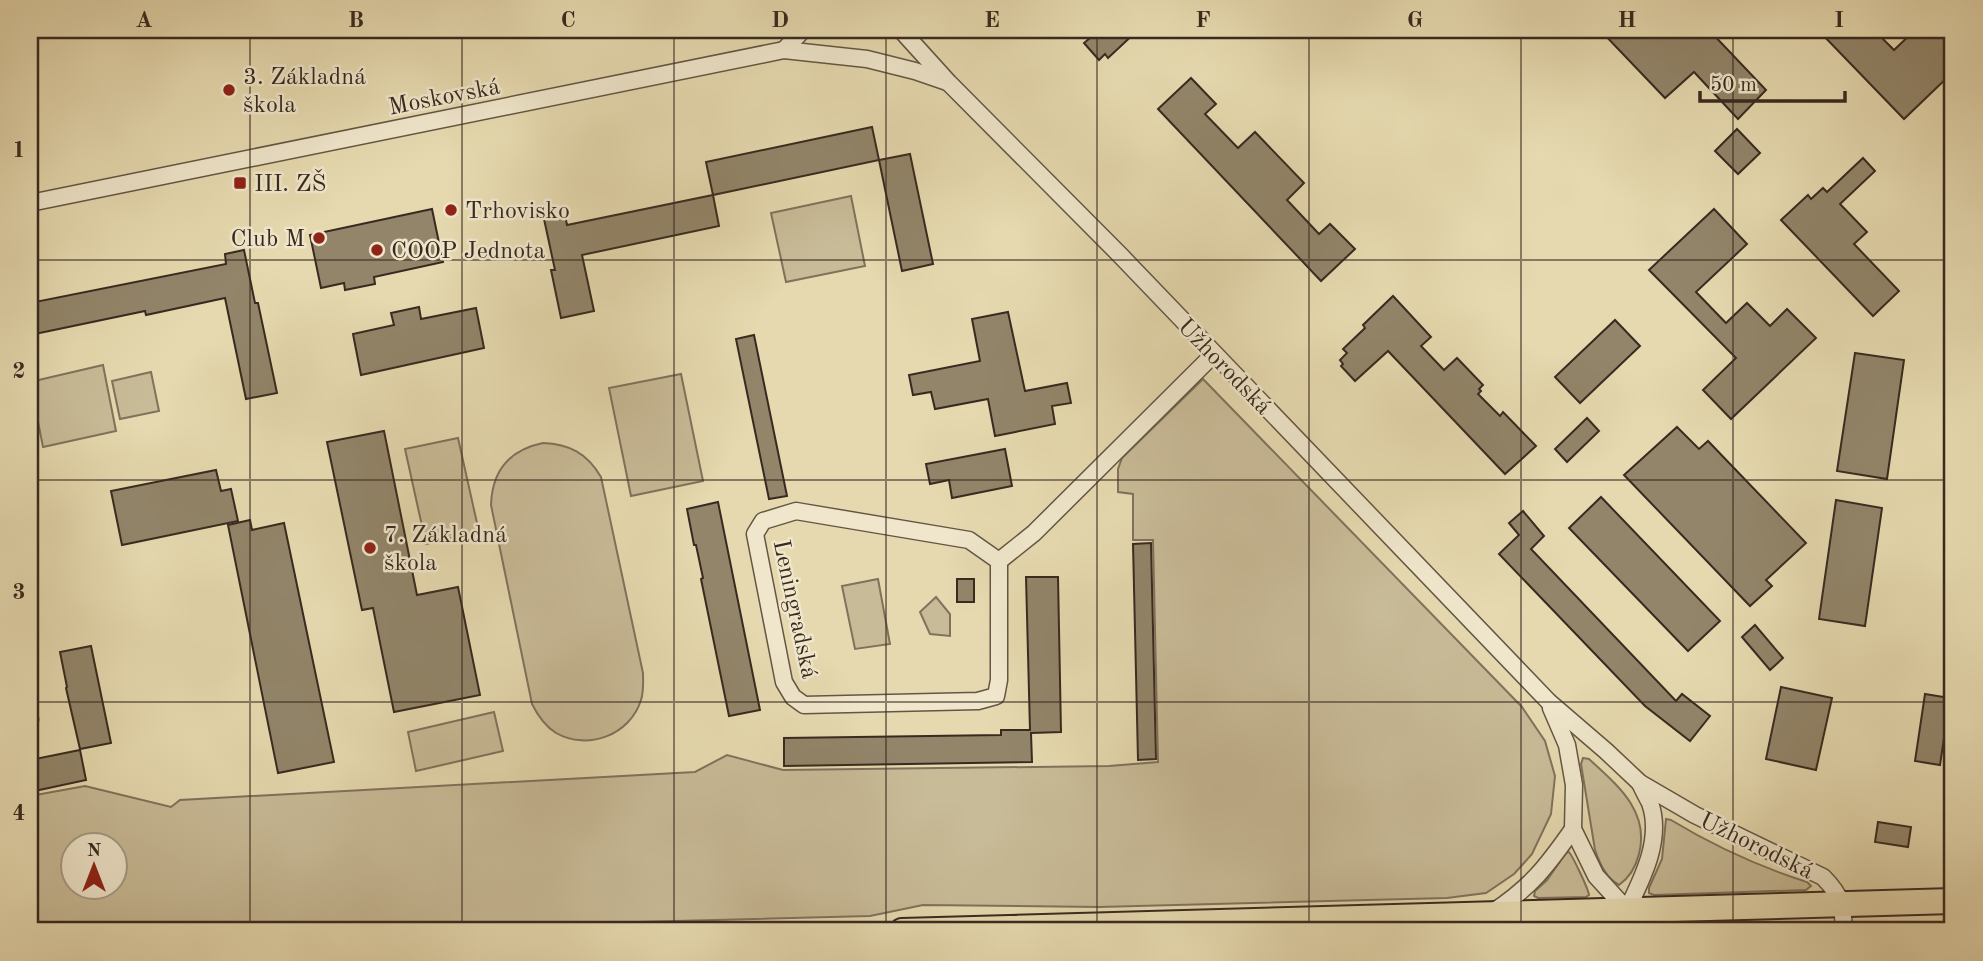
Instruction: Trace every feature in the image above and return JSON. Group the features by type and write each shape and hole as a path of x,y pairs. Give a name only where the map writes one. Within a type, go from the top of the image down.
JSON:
{"main road":[{"path":"902,931 1953,901"}],"street":[{"path":"784,50 803,30"},
{"name":"Užhorodská","path":"901,30 949,83 1121,256 1549,702 1640,783 1695,815 1823,877 1834,887 1843,903"},
{"name":"Moskovská","path":"30,203 784,50 867,59 949,83"},
{"path":"999,561 1034,533 1214,354"},
{"name":"Leningradská","path":"796,511 970,540 999,561 999,680 996,696 978,701 804,705 793,697 784,682 755,534 763,521 796,511"},
{"name":"Užhorodská","path":"1549,702 1567,745 1574,785 1573,829 1596,876 1627,910 1644,876 1654,832 1651,805 1640,783"},
{"path":"1490,914 1526,888 1550,862 1573,829"},
{"path":"1843,903 1844,931"}],"shaded area":[{"path":"851,196 865,266 786,282 771,213"},
{"path":"103,365 116,431 43,447 30,382"},
{"path":"151,372 159,411 120,419 112,381"},
{"path":"681,374 703,481 631,496 609,388"},
{"path":"1203,379 1522,707 1545,741 1555,776 1551,814 1532,854 1514,874 1486,893 1447,898 1099,907 923,905 870,916 277,931 30,931 30,796 85,786 171,807 180,800 695,772 727,755 783,770 1109,766 1158,762 1153,540 1133,540 1133,494 1118,492 1118,469 1122,458"},
{"path":"458,438 479,532 426,544 405,449"},
{"path":"543,443 561,445 576,451 590,462 601,477 643,673 642,697 636,712 618,731 594,740 568,738 556,733 542,720 532,704 491,505 495,482 505,464 521,451"},
{"path":"878,579 890,644 855,649 842,586"},
{"path":"936,597 950,614 950,636 930,634 920,612"},
{"path":"494,712 503,751 416,771 408,732"},
{"path":"1583,758 1589,759 1620,789 1629,800 1640,825 1638,858 1629,875 1619,885 1607,875 1595,850 1581,764"},
{"path":"1666,819 1737,855 1807,882 1811,886 1806,890 1649,893 1662,859"},
{"path":"1569,852 1589,895 1534,896 1535,891"}],"building":[{"path":"1081,30 1138,30 1108,58 1105,54 1099,60 1084,43 1090,38"},
{"path":"1600,30 1709,30 1766,90 1738,119 1694,72 1665,98"},
{"path":"1818,30 1874,30 1894,50 1915,30 1953,30 1953,72 1904,119"},
{"path":"1191,78 1216,104 1205,114 1238,148 1255,132 1304,183 1287,200 1319,234 1330,224 1355,249 1321,281 1158,109"},
{"path":"872,127 879,160 713,195 706,162"},
{"path":"1737,129 1760,153 1738,174 1715,151"},
{"path":"910,154 933,264 902,271 879,160"},
{"path":"1863,158 1875,171 1840,204 1867,232 1854,244 1899,291 1873,316 1781,220 1808,195 1811,199 1823,188 1827,192"},
{"path":"713,195 719,226 582,255 594,311 561,318 551,270 555,270 544,219 565,215 567,225"},
{"name":"COOP Jednota","path":"432,209 443,262 374,277 375,284 345,290 344,283 321,288 310,235"},
{"path":"1714,209 1747,244 1696,292 1726,323 1747,303 1770,326 1787,309 1816,338 1731,419 1703,390 1736,358 1649,270"},
{"path":"244,250 277,393 246,399 225,298 146,315 145,311 30,335 30,303 226,264 225,254"},
{"path":"1393,296 1431,337 1421,346 1444,370 1457,358 1483,385 1478,394 1500,416 1503,412 1536,446 1505,474 1388,351 1355,381 1341,366 1343,364 1340,360 1347,353 1343,349"},
{"path":"419,307 421,319 476,308 484,348 361,375 353,334 394,325 391,313"},
{"path":"1008,312 1025,391 1067,383 1071,403 1052,406 1055,424 995,436 988,399 935,409 931,392 913,395 909,375 980,361 972,319"},
{"path":"1615,320 1640,346 1580,403 1555,377"},
{"path":"754,335 787,496 769,499 736,339"},
{"path":"1855,353 1904,360 1887,479 1837,471"},
{"path":"1587,418 1599,431 1567,462 1555,449"},
{"path":"1677,427 1699,449 1708,441 1806,543 1766,580 1772,586 1750,606 1624,475"},
{"path":"384,431 417,595 458,587 480,695 394,712 373,608 362,610 327,442"},
{"path":"1005,449 1012,486 952,498 949,480 930,484 926,464"},
{"path":"216,470 221,491 231,489 238,521 122,545 111,491"},
{"path":"1601,497 1720,621 1688,651 1569,528"},
{"path":"1836,500 1882,508 1865,626 1819,619"},
{"path":"718,502 760,710 729,716 687,509"},
{"path":"1523,511 1544,536 1531,549 1676,701 1682,694 1710,716 1690,741 1645,706 1499,554 1519,535 1509,523"},
{"path":"250,520 252,530 284,523 334,762 278,773 228,525"},
{"path":"1151,543 1156,759 1138,760 1133,544"},
{"path":"1026,577 1058,577 1061,732 1031,733 1032,762 784,766 784,738 1001,735 1001,730 1030,730"},
{"path":"957,579 974,579 974,602 957,602"},
{"path":"1755,625 1783,658 1770,670 1742,637"},
{"path":"91,646 111,743 80,749 60,652"},
{"path":"1781,687 1832,698 1816,770 1766,759"},
{"path":"1925,694 1950,698 1940,765 1915,761"},
{"path":"80,750 86,780 30,792 30,760"},
{"path":"1878,822 1911,827 1908,847 1875,842"}],"place":[{"name":"3. Základná škola","path":"229,90"},
{"name":"III. ZŠ","path":"240,183"},
{"name":"Trhovisko","path":"451,210"},
{"name":"Club M","path":"319,238"},
{"name":"COOP Jednota","path":"377,250"},
{"name":"7. Základná škola","path":"370,548"}]}
